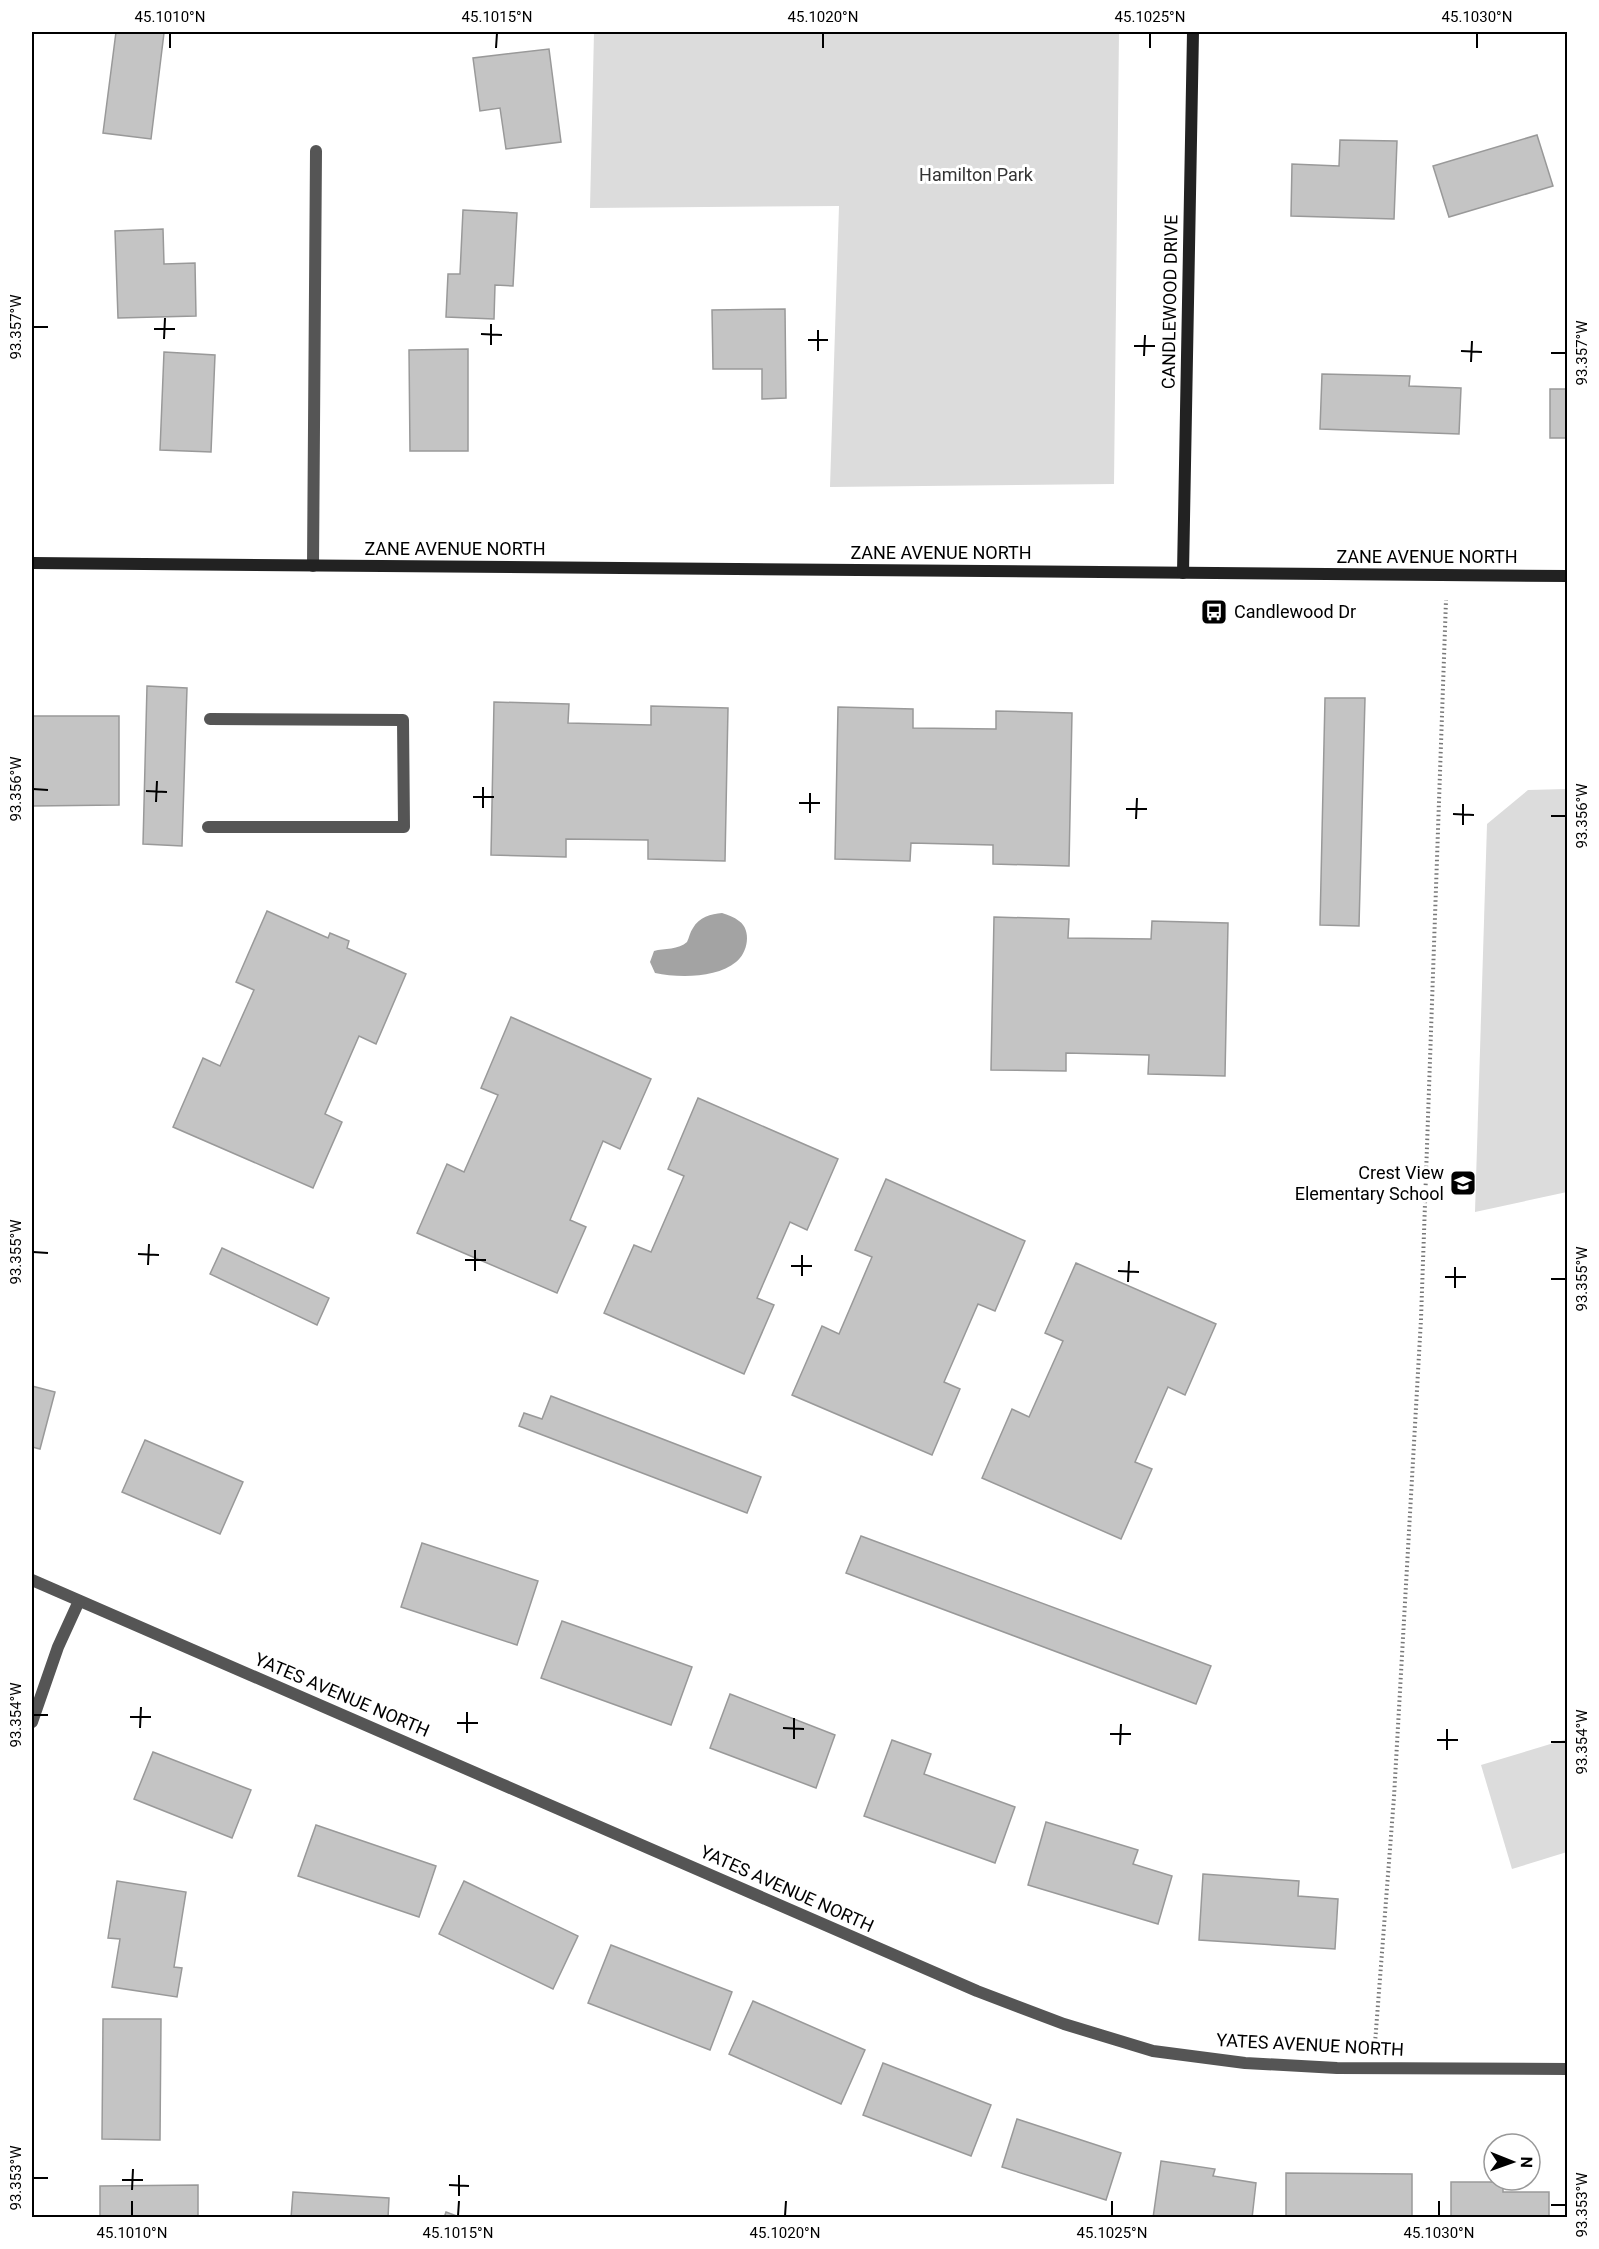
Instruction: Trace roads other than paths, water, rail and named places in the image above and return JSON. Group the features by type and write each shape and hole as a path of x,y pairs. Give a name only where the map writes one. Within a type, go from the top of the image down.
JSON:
{"main road":[{"name":"CANDLEWOOD DRIVE","path":"1183,573 1193,32"},
{"name":"ZANE AVENUE NORTH","path":"32,563 1568,576"}],"street":[{"path":"314,566 316,151"},
{"path":"208,827 404,827 403,720 210,719"},
{"name":"YATES AVENUE NORTH","path":"32,1580 977,1991 1064,2024 1164,2052 1245,2063 1373,2068 1568,2069"},
{"path":"32,1722 58,1647 79,1601"}],"place":[{"name":"Candlewood Dr","path":"1214,612"},
{"name":"Crest View Elementary School","path":"1463,1183"}],"park label":[{"name":"Hamilton Park","path":"976,175"}]}
